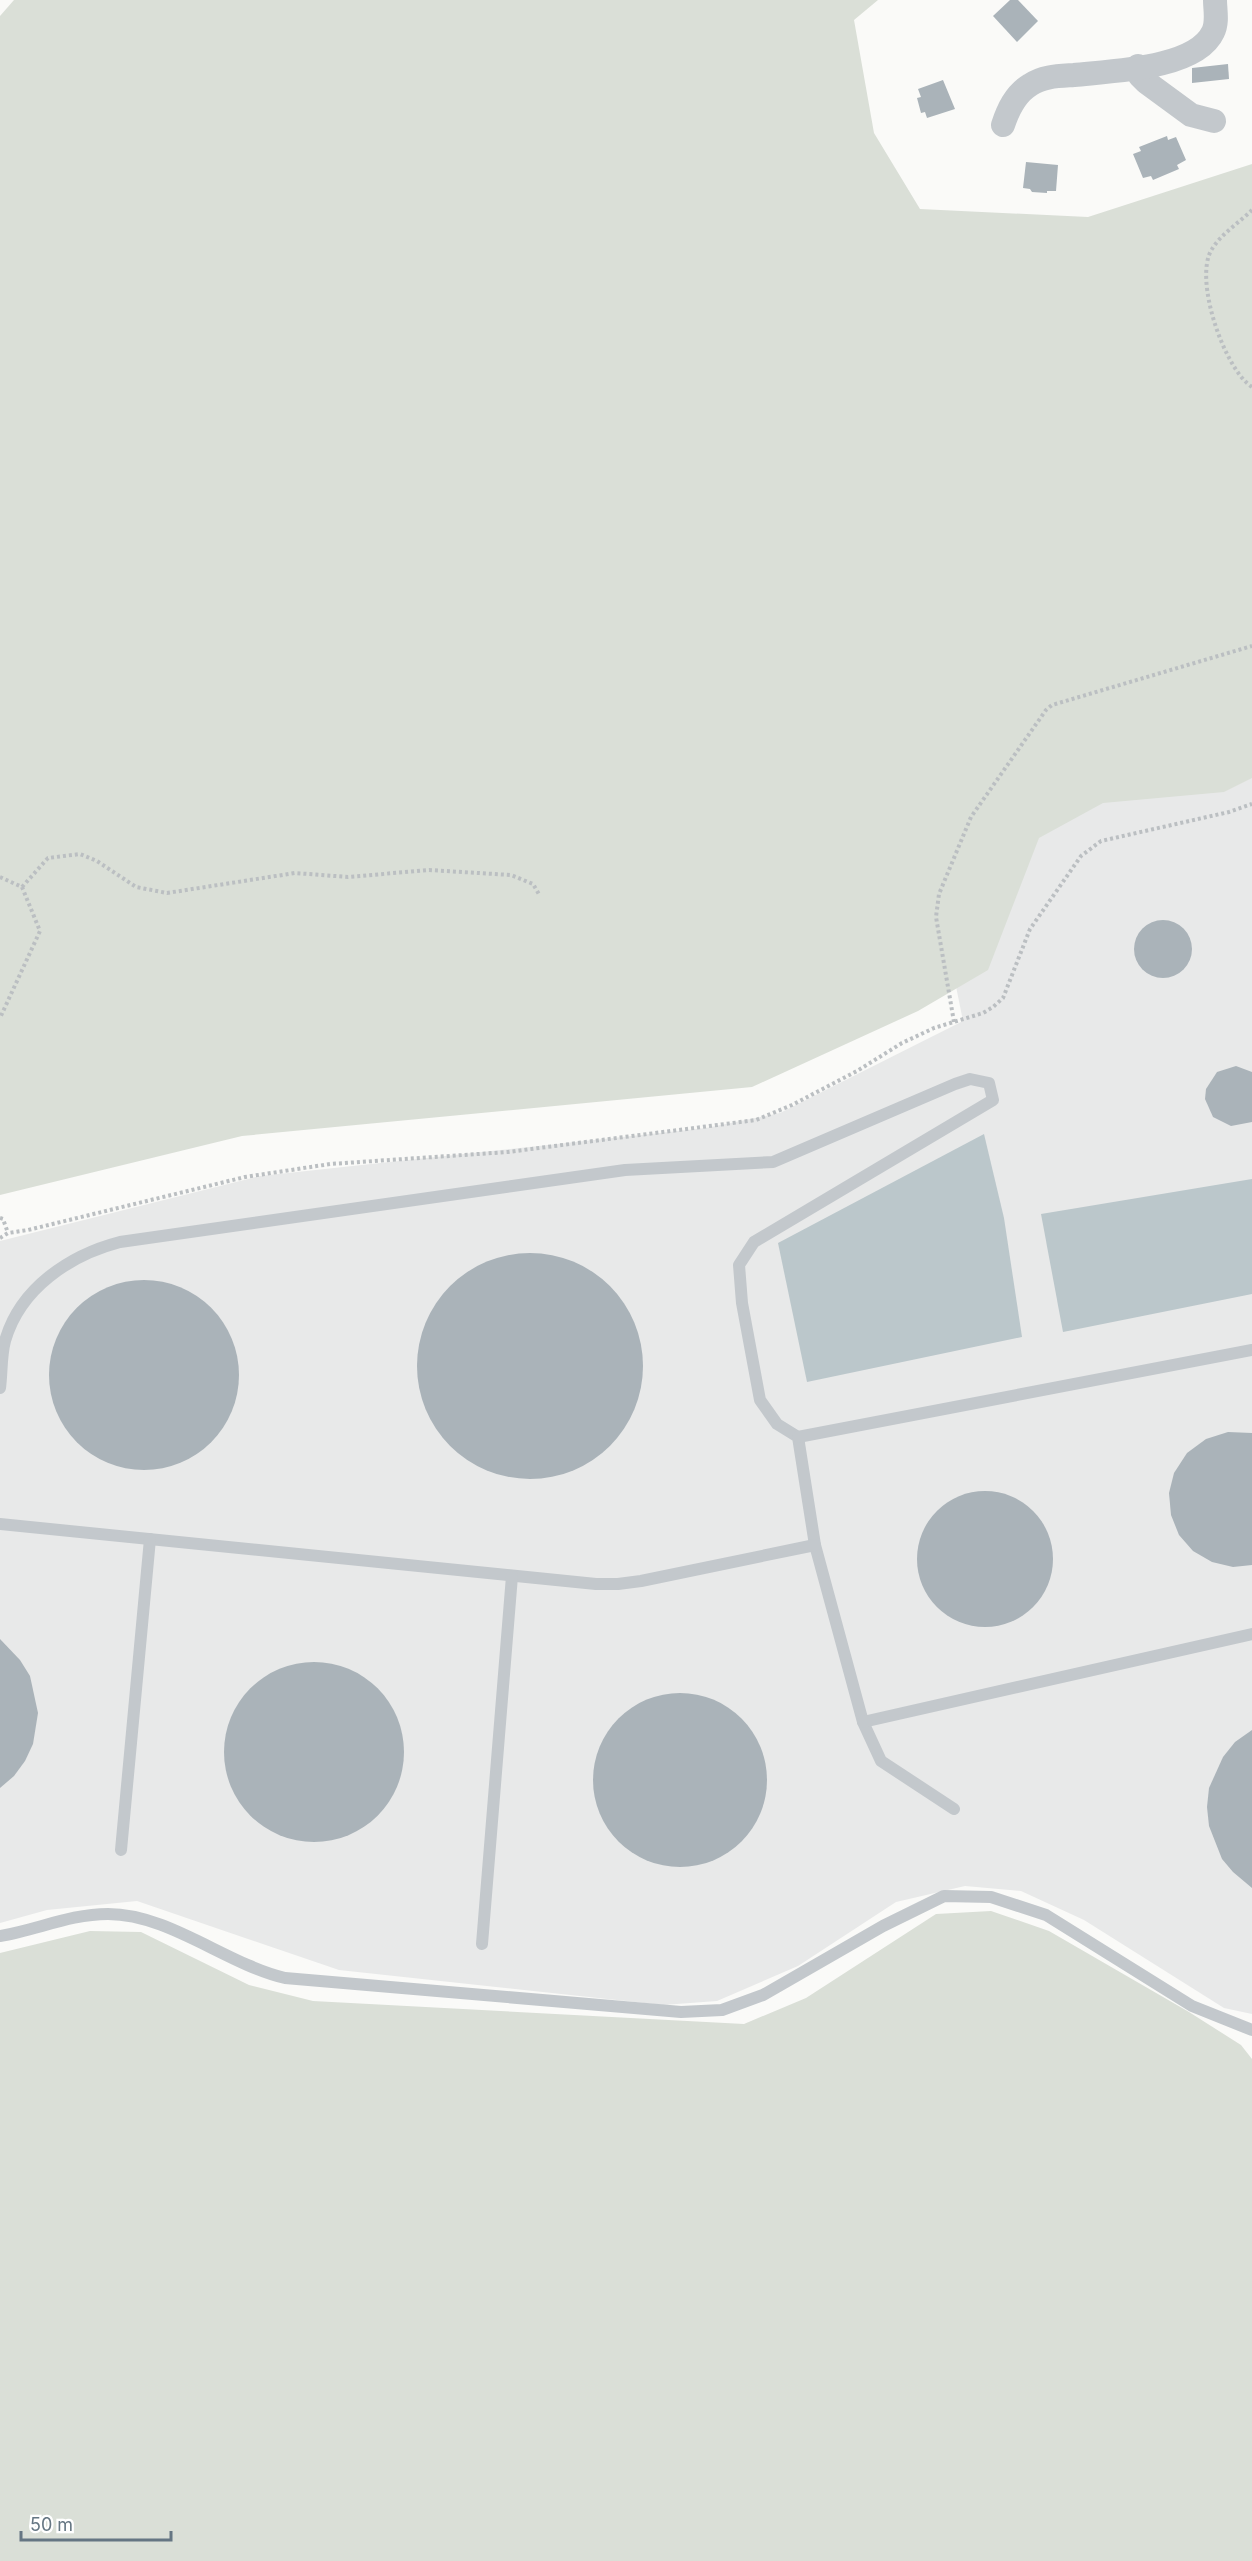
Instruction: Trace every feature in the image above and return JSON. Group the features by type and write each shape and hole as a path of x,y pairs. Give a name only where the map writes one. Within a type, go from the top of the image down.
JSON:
{"street":[{"path":"1003,126 1007,110 1016,98 1029,85 1045,78 1138,66 1177,59 1193,53 1207,43 1214,30 1215,0"},
{"path":"1138,66 1140,76 1146,82 1191,115 1214,121"}],"lane":[{"path":"0,1388 5,1342 25,1303 42,1282 58,1269 98,1248 132,1240 625,1170 773,1162 970,1079 990,1083 993,1100 754,1242 739,1265 742,1303 760,1400 777,1424 798,1437 1252,1350"},
{"path":"798,1437 815,1545 863,1722 881,1761 954,1809"},
{"path":"0,1524 512,1576 618,1584 815,1545"},
{"path":"121,1850 150,1539"},
{"path":"482,1944 512,1576"},
{"path":"863,1722 1252,1634"},
{"path":"0,1936 62,1919 109,1914 148,1921 261,1972 285,1978 681,2012 722,2010 763,1995 883,1926 944,1896 991,1897 1046,1915 1191,2006 1252,2030"}],"path":[{"path":"1252,210 1212,248 1205,265 1205,282 1216,329 1238,373 1252,387"},
{"path":"954,1022 936,917 939,894 971,817 1046,710 1052,705 1252,646"},
{"path":"0,1238 8,1233 245,1177 330,1164 508,1152 756,1120 829,1086 902,1043 934,1028 983,1013 1003,998 1030,929 1081,856 1091,847 1101,841 1229,812 1252,804"},
{"path":"22,887 48,858 80,854 97,861 136,887 167,893 295,873 348,877 429,870 511,875 532,884 540,896"},
{"path":"0,878 22,887 40,931 0,1018"},
{"path":"0,1218 3,1219 8,1233"}],"shaded area":[{"path":"14,0 878,0 854,20 874,133 920,209 1088,217 1252,164 1252,778 1224,792 1103,803 1039,838 988,970 918,1011 752,1087 242,1136 0,1195 0,16"},
{"path":"1252,651 1252,2014 1224,2008 1084,1920 1021,1891 965,1886 896,1902 798,1966 717,2001 663,2005 339,1970 137,1901 47,1910 0,1923 0,1241 260,1176 706,1128 780,1113 963,1021 941,912"},
{"path":"984,1134 1004,1218 1022,1337 807,1382 778,1243"},
{"path":"1252,1179 1252,1294 1063,1332 1041,1214"},
{"path":"991,1911 1049,1931 1189,2012 1241,2045 1252,2059 1252,2561 0,2561 0,1953 90,1931 141,1932 249,1985 313,2001 744,2024 806,1998 936,1914"}],"building":[{"path":"1010,0 1018,0 1038,21 1017,42 993,16"},
{"path":"1228,64 1229,79 1192,83 1192,68"},
{"path":"943,80 955,109 927,118 925,112 921,113 917,98 921,97 918,89"},
{"path":"1167,136 1168,140 1176,137 1186,160 1177,165 1179,169 1153,180 1151,176 1143,178 1133,154 1141,151 1139,147"},
{"path":"1026,162 1058,165 1056,191 1032,192 1030,189 1023,188"},
{"path":"1163,920 1174,922 1184,928 1190,938 1192,949 1190,960 1184,970 1174,976 1163,978 1152,976 1142,970 1136,960 1134,949 1136,938 1142,928 1152,922"},
{"path":"1236,1066 1252,1072 1252,1122 1231,1126 1213,1117 1205,1099 1206,1089 1217,1072"},
{"path":"519,1253 541,1253 573,1261 583,1266 602,1278 618,1294 635,1323 641,1344 643,1366 641,1388 635,1409 618,1438 602,1454 573,1471 541,1479 519,1479 487,1471 477,1466 458,1454 442,1438 425,1409 417,1377 417,1355 425,1323 430,1313 442,1294 458,1278 487,1261"},
{"path":"144,1280 171,1284 189,1291 211,1308 228,1330 235,1348 239,1375 235,1402 228,1420 211,1442 189,1459 171,1466 144,1470 117,1466 99,1459 77,1442 60,1420 53,1402 49,1375 53,1348 60,1330 77,1308 99,1291 117,1284"},
{"path":"1228,1432 1252,1433 1252,1565 1233,1567 1212,1562 1193,1551 1179,1535 1171,1515 1169,1493 1174,1473 1187,1453 1206,1439"},
{"path":"985,1491 1011,1496 1033,1511 1048,1533 1053,1559 1048,1585 1033,1607 1011,1622 985,1627 959,1622 937,1607 922,1585 917,1559 922,1533 937,1511 959,1496"},
{"path":"0,1639 20,1660 30,1676 38,1713 33,1744 25,1761 14,1776 0,1788"},
{"path":"314,1662 348,1669 377,1689 397,1718 404,1752 397,1786 377,1815 348,1835 314,1842 280,1835 251,1815 231,1786 224,1752 231,1718 251,1689 280,1669"},
{"path":"680,1693 713,1700 728,1708 741,1719 752,1732 760,1747 767,1780 760,1813 752,1828 741,1841 728,1852 713,1860 680,1867 647,1860 632,1852 619,1841 608,1828 600,1813 593,1780 600,1747 608,1732 619,1719 632,1708 647,1700"},
{"path":"1252,1730 1252,1888 1222,1859 1209,1826 1207,1807 1209,1788 1223,1757 1235,1742"}]}
